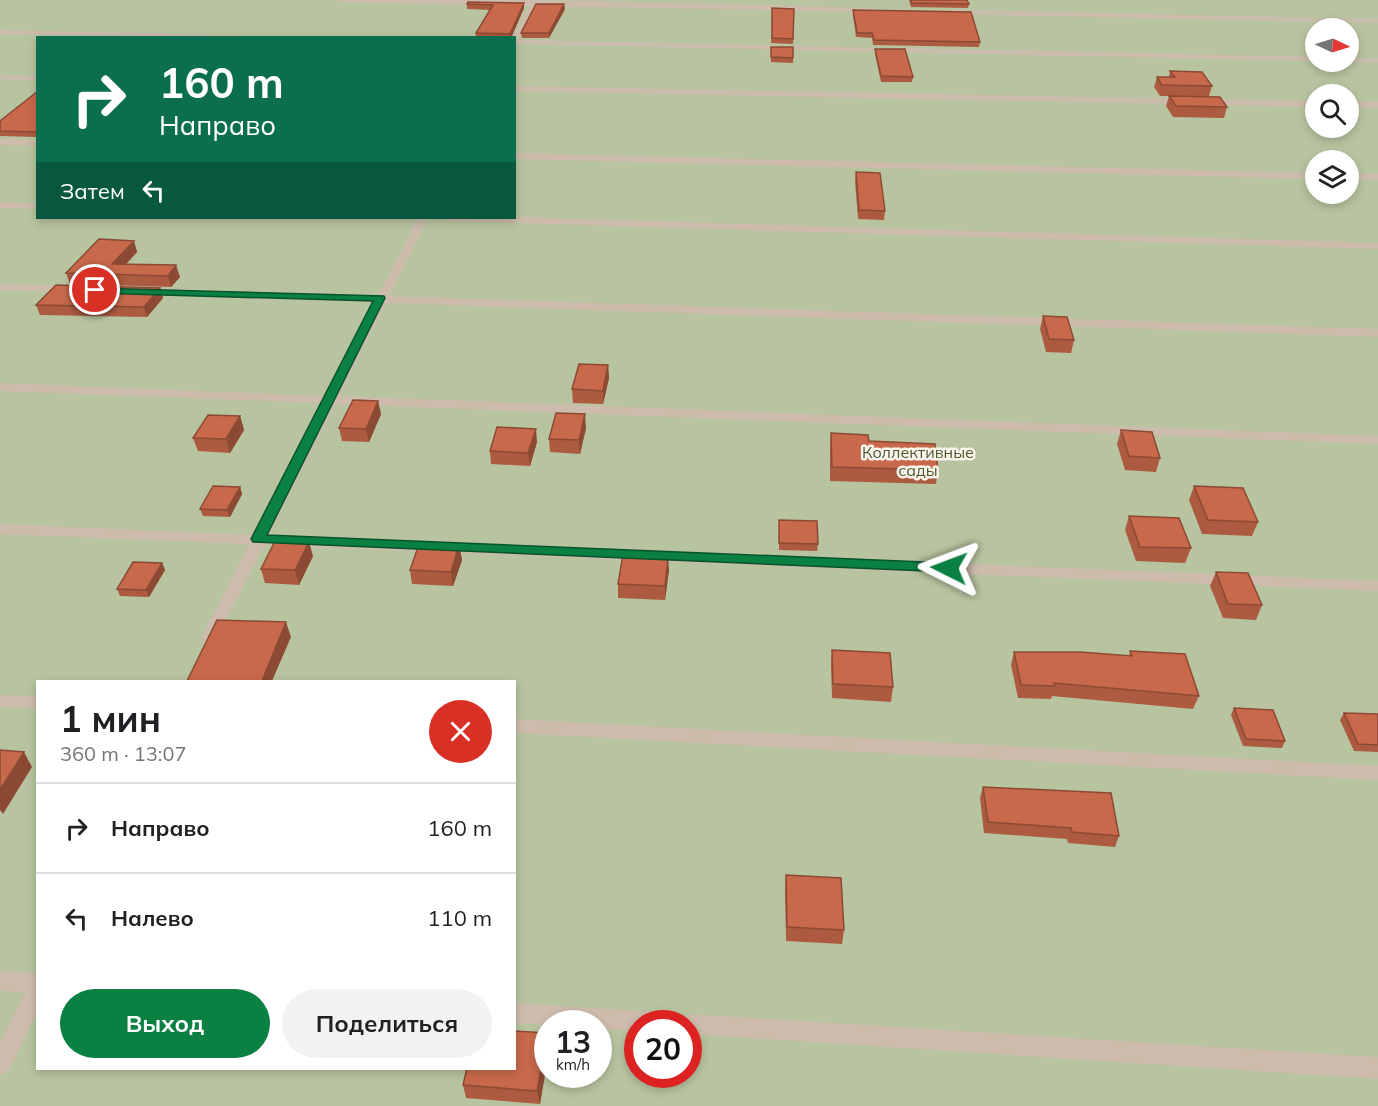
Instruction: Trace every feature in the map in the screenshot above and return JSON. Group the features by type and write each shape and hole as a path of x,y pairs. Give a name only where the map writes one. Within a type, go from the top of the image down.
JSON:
{"street":[{"path":"340,0 878,10"},
{"path":"516,38 534,2"},
{"path":"938,12 1378,21"},
{"path":"0,32 187,36"},
{"path":"516,42 1305,59"},
{"path":"1359,60 1378,61"},
{"path":"0,77 36,78"},
{"path":"516,88 1305,104"},
{"path":"1359,105 1378,105"},
{"path":"0,142 36,143"},
{"path":"516,156 1305,176"},
{"path":"1359,177 1378,177"},
{"path":"0,205 36,206"},
{"path":"203,651 329,398 422,219"},
{"path":"483,219 1378,246"},
{"path":"0,287 83,290"},
{"path":"131,291 1378,333"},
{"path":"0,387 1378,440"},
{"path":"0,529 1378,586"},
{"path":"0,701 36,702"},
{"path":"516,726 1378,773"},
{"path":"0,981 36,983"},
{"path":"0,1064 36,992"},
{"path":"516,1013 624,1020"},
{"path":"702,1025 1378,1068"}],"green space":[{"name":"Коллективные сады","path":"0,0 1378,0 1378,1106 0,1106"}],"building":[{"path":"911,0 967,0 969,4 911,3"},
{"path":"468,2 524,3 510,34 476,33 493,5 467,4"},
{"path":"536,4 564,4 549,33 521,33"},
{"path":"772,8 794,9 793,39 772,38"},
{"path":"853,10 971,12 980,42 874,40 872,33 857,33"},
{"path":"771,47 793,47 793,58 771,57"},
{"path":"875,49 905,49 913,77 881,76"},
{"path":"1170,71 1202,72 1212,86 1162,85 1157,77 1175,77"},
{"path":"36,93 36,132 0,131 0,121"},
{"path":"1169,96 1220,97 1227,107 1176,106"},
{"path":"856,172 880,173 885,211 859,210"},
{"path":"99,239 134,241 112,264 176,265 168,276 66,273"},
{"path":"56,285 160,288 144,307 36,305"},
{"path":"1043,316 1067,317 1074,340 1049,339"},
{"path":"579,364 608,365 603,391 572,389"},
{"path":"353,400 378,401 366,429 339,428"},
{"path":"556,413 585,414 579,440 549,439"},
{"path":"208,415 240,416 226,439 193,438"},
{"path":"497,427 536,429 528,453 490,451"},
{"path":"1121,430 1152,432 1160,458 1129,456"},
{"path":"831,433 868,435 869,441 935,444 938,470 832,467"},
{"path":"213,486 240,487 227,510 200,509"},
{"path":"1194,486 1243,488 1258,522 1208,520"},
{"path":"1129,516 1179,518 1191,548 1140,547"},
{"path":"779,520 817,521 818,544 779,543"},
{"path":"275,541 309,542 295,570 261,569"},
{"path":"419,544 459,545 451,572 410,570"},
{"path":"623,554 668,556 665,586 618,584"},
{"path":"133,562 162,563 146,590 117,589"},
{"path":"1216,572 1248,573 1262,605 1228,604"},
{"path":"217,620 286,622 262,680 187,680"},
{"path":"832,650 890,653 893,687 833,684"},
{"path":"1130,651 1185,654 1199,696 1054,683 1055,686 1021,685 1014,652 1080,652 1132,656"},
{"path":"1234,708 1273,710 1285,741 1246,739"},
{"path":"1344,713 1378,714 1378,745 1358,744"},
{"path":"0,750 24,752 0,790"},
{"path":"983,787 1111,793 1119,836 1072,832 1071,828 988,822"},
{"path":"786,875 841,878 844,930 787,927"},
{"path":"516,1031 534,1032 534,1088 538,1088 537,1091 463,1085 467,1070 516,1070"}],"route":[{"path":"95,290 380,298 258,539 949,568"}]}
